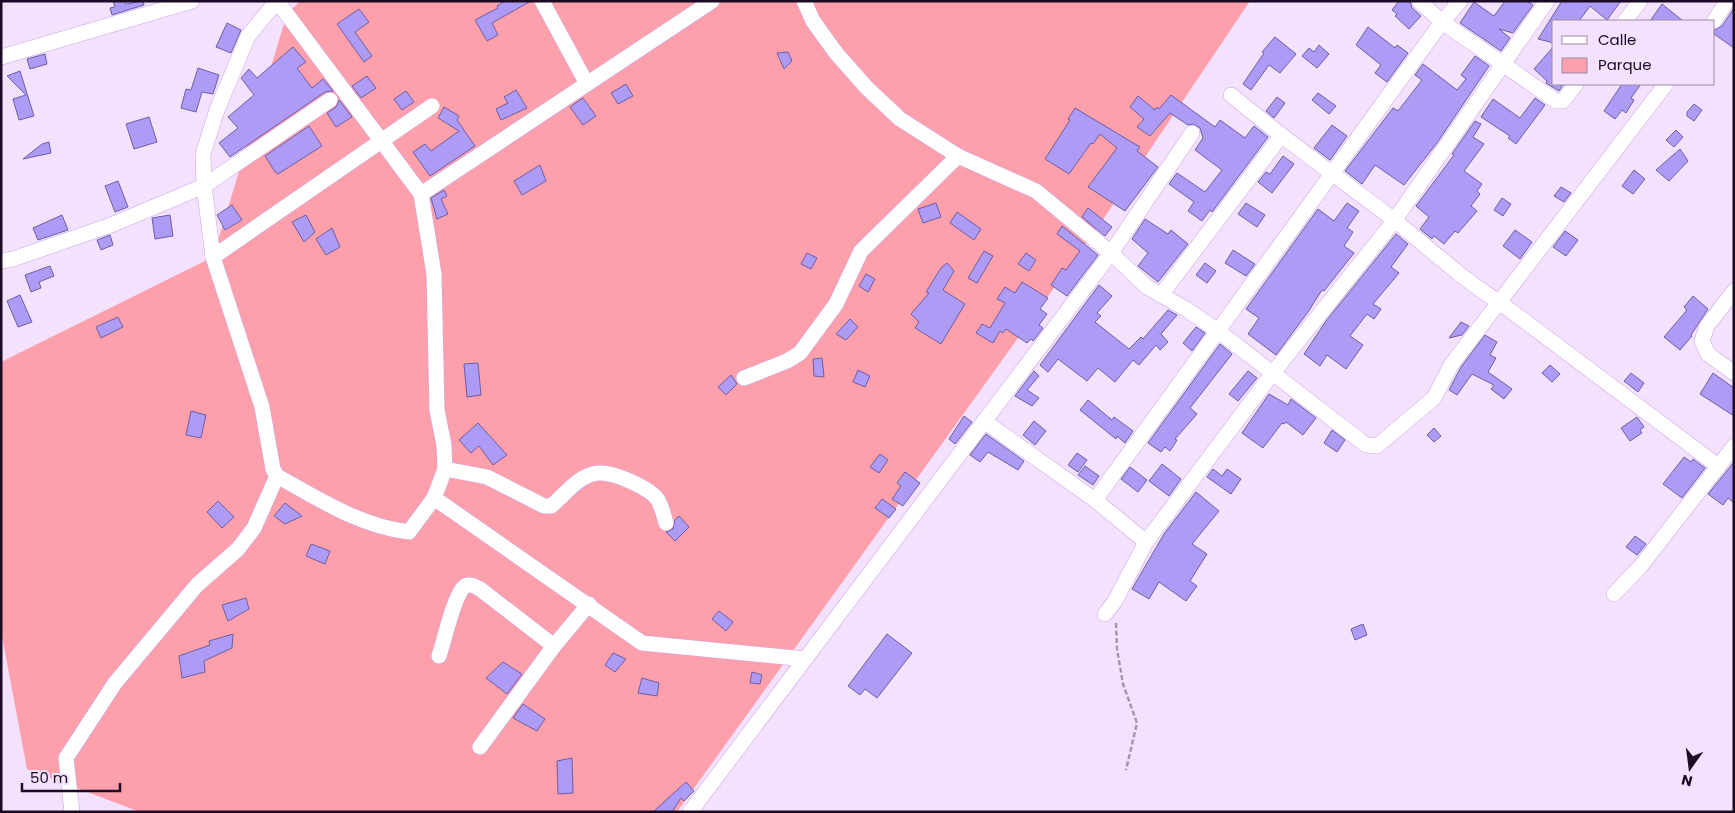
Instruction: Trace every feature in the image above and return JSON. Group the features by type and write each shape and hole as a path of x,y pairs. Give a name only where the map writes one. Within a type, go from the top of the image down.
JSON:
{"street":[{"path":"1,57 192,1"},
{"path":"277,1 421,194 434,274 437,410 444,445 445,469 434,498 409,532 387,530 342,512 277,476 273,468 262,407 213,257 204,186 203,154 217,110 248,36 277,1"},
{"path":"542,1 587,84"},
{"path":"421,194 712,1"},
{"path":"804,1 825,38 867,88 900,119 958,156 1036,191 1111,253 1147,287 1186,309 1218,331 1366,445 1376,446 1434,398 1451,365 1665,85"},
{"path":"1419,1 1442,22 1558,102 1563,101 1575,85"},
{"path":"1095,500 1442,22 1460,1"},
{"path":"1105,614 1115,600 1146,542 1272,374 1394,221 1547,1"},
{"path":"1626,20 1640,1"},
{"path":"1715,20 1727,1"},
{"path":"1231,94 1281,136 1394,221 1468,282 1499,302 1718,466"},
{"path":"1,261 13,259 111,225 204,186 330,100"},
{"path":"213,257 432,106"},
{"path":"690,812 1111,253 1192,133"},
{"path":"1161,295 1281,136"},
{"path":"744,378 787,361 800,353 836,304 862,251 958,156"},
{"path":"1734,291 1707,326 1702,341 1708,354 1734,373"},
{"path":"984,421 1095,500 1146,542"},
{"path":"1614,594 1640,566 1734,446"},
{"path":"445,469 487,477 544,506 551,506 573,485 588,477 598,473 613,475 629,481 652,494 658,501 666,522"},
{"path":"72,812 66,758 115,683 197,585 238,550 254,528 277,476"},
{"path":"434,498 589,604 642,643 805,659"},
{"path":"439,656 458,596 465,586 471,585 480,589 554,646"},
{"path":"480,747 554,646 589,604"}],"path":[{"path":"1115,600 1117,649 1124,684 1136,723 1126,770"}],"green space":[{"path":"300,1 1250,1 1100,224 677,812 140,812 27,769 1,631 1,362 213,257 287,14"}],"building":[{"path":"113,1 125,1 126,4 143,1 144,5 112,15 110,8 115,7"},
{"path":"505,1 531,1 492,23 498,35 487,41 475,20 498,8 497,6"},
{"path":"1399,1 1410,1 1412,8 1421,16 1409,29 1395,16 1397,14 1392,10"},
{"path":"1505,1 1527,1 1533,5 1513,33 1499,29 1510,38 1501,51 1460,23 1474,2 1494,16"},
{"path":"1562,1 1621,1 1607,20 1590,6 1580,20 1552,20 1552,42 1538,39"},
{"path":"1662,4 1682,20 1651,20"},
{"path":"1734,8 1734,48 1715,35 1715,30 1722,26"},
{"path":"359,9 369,22 355,32 372,56 364,62 337,24"},
{"path":"227,23 241,30 231,53 216,47"},
{"path":"1368,27 1395,48 1397,45 1408,53 1387,82 1375,73 1381,65 1356,45"},
{"path":"1275,37 1296,54 1280,73 1269,65 1251,90 1243,84 1264,53 1262,52"},
{"path":"1319,45 1329,54 1317,68 1302,56 1309,48 1314,52"},
{"path":"293,47 306,62 297,68 312,88 323,79 333,91 325,92 230,157 219,143 238,128 228,117 254,95 241,78 249,69 257,78"},
{"path":"1552,48 1552,85 1563,85 1559,91 1546,83 1547,81 1534,69"},
{"path":"788,52 792,61 784,69 777,53"},
{"path":"45,54 47,64 30,69 27,59"},
{"path":"1475,56 1489,66 1437,143 1404,185 1375,165 1362,184 1345,171 1393,108 1398,111 1422,80 1415,75 1423,64 1457,90 1466,79 1461,75"},
{"path":"198,68 219,75 213,94 202,92 196,112 181,108 186,89 191,90"},
{"path":"20,71 34,116 19,120 13,99 26,95 7,76"},
{"path":"367,76 376,88 361,98 352,86"},
{"path":"626,84 633,96 618,104 611,93"},
{"path":"1621,85 1640,85 1631,98 1634,100 1626,113 1622,110 1615,119 1604,111"},
{"path":"516,90 527,108 501,120 496,109 508,103 504,97"},
{"path":"406,91 414,102 402,110 394,99"},
{"path":"1318,93 1336,106 1329,114 1312,100"},
{"path":"1171,95 1215,127 1220,120 1245,138 1254,126 1268,137 1212,212 1210,210 1202,221 1188,211 1194,202 1169,184 1177,173 1205,192 1222,170 1195,150 1203,138 1200,128 1193,124 1188,125 1170,113 1150,136 1137,127 1144,119 1130,107 1138,96 1155,110 1157,107 1159,109"},
{"path":"1277,97 1285,103 1274,118 1266,111"},
{"path":"583,98 596,116 583,125 570,107"},
{"path":"1535,98 1545,105 1516,144 1508,138 1510,136 1481,117 1493,99 1520,118"},
{"path":"339,100 352,117 336,127 327,113 336,107"},
{"path":"1694,104 1702,110 1694,121 1687,116 1687,112"},
{"path":"444,107 459,116 457,120 475,146 430,176 413,152 425,144 431,151 459,131 438,118"},
{"path":"1075,108 1140,147 1137,151 1158,167 1125,211 1088,187 1117,148 1100,134 1093,144 1091,143 1069,174 1045,159 1070,120 1068,119"},
{"path":"149,117 157,142 134,149 126,124"},
{"path":"1475,121 1481,124 1473,137 1484,144 1464,171 1482,184 1477,191 1480,194 1471,206 1477,211 1458,233 1455,231 1444,244 1434,236 1432,239 1420,229 1429,217 1416,206 1454,155 1452,154"},
{"path":"1332,125 1347,136 1330,160 1314,148"},
{"path":"309,126 322,146 278,174 275,172 265,156"},
{"path":"1676,130 1683,137 1674,147 1666,140"},
{"path":"49,142 51,153 23,159 42,144"},
{"path":"1680,149 1688,161 1669,181 1656,170"},
{"path":"1283,156 1294,164 1272,193 1258,182 1266,172 1270,174"},
{"path":"540,165 546,181 522,195 514,181"},
{"path":"1634,170 1645,179 1633,194 1622,186"},
{"path":"118,181 128,207 115,212 105,186"},
{"path":"1561,187 1571,193 1564,202 1554,196"},
{"path":"444,190 447,196 441,199 448,214 437,219 431,198"},
{"path":"1502,198 1511,204 1503,216 1494,210"},
{"path":"936,203 941,217 923,223 918,209"},
{"path":"1246,203 1265,215 1257,227 1238,214"},
{"path":"1347,203 1359,211 1347,228 1353,232 1344,246 1354,253 1324,291 1322,290 1276,355 1248,334 1259,318 1246,309 1318,209 1334,221"},
{"path":"232,205 242,220 225,230 217,215"},
{"path":"1088,208 1112,227 1105,236 1082,217"},
{"path":"957,212 981,229 974,240 950,223"},
{"path":"62,215 68,230 38,240 33,228"},
{"path":"170,215 173,236 155,239 152,218"},
{"path":"306,215 315,232 304,242 292,222"},
{"path":"1145,219 1168,234 1171,230 1188,244 1158,282 1138,266 1148,253 1132,239"},
{"path":"1062,226 1098,255 1067,296 1051,285 1062,268 1066,270 1080,251 1057,234"},
{"path":"332,228 340,247 326,255 316,239"},
{"path":"1515,230 1532,242 1520,259 1503,246"},
{"path":"1565,231 1578,240 1566,256 1553,247"},
{"path":"1396,234 1408,244 1391,267 1399,273 1373,304 1381,309 1374,319 1367,314 1350,336 1363,345 1346,369 1327,355 1320,366 1304,354 1326,321"},
{"path":"110,235 113,245 101,250 97,240"},
{"path":"1233,250 1255,264 1246,276 1225,263"},
{"path":"984,251 993,256 977,283 968,278"},
{"path":"807,253 817,258 811,269 801,264"},
{"path":"1026,253 1036,260 1029,271 1018,264"},
{"path":"947,263 954,271 943,290 965,304 941,344 915,328 919,322 911,314 929,293 926,292 941,268"},
{"path":"1205,263 1216,271 1207,283 1196,275"},
{"path":"50,266 54,276 39,282 41,288 31,292 25,275"},
{"path":"866,274 875,279 868,292 859,286"},
{"path":"1022,282 1048,298 1040,309 1047,314 1039,325 1043,328 1033,341 1031,339 1027,343 1006,329 1003,333 1000,331 993,343 976,333 982,324 990,328 1005,303 997,299 1005,287 1015,293"},
{"path":"1099,285 1112,296 1097,313 1101,316 1095,322 1129,349 1141,337 1143,339 1168,310 1177,315 1161,334 1168,342 1160,350 1156,345 1139,365 1133,360 1115,382 1098,368 1087,381 1058,359 1048,372 1040,365"},
{"path":"20,295 32,322 18,327 7,301"},
{"path":"1693,296 1708,309 1692,336 1680,350 1664,337 1687,310 1684,307"},
{"path":"118,317 123,327 101,338 96,327"},
{"path":"850,319 858,327 846,340 836,334"},
{"path":"1461,322 1469,326 1462,335 1449,338"},
{"path":"1196,327 1205,333 1192,351 1183,343"},
{"path":"1485,335 1497,342 1490,355 1496,358 1488,372 1512,389 1504,399 1491,389 1494,385 1472,374 1457,395 1449,390 1461,367"},
{"path":"1220,344 1232,354 1190,408 1197,414 1175,439 1177,440 1170,451 1165,447 1161,452 1148,443"},
{"path":"822,358 824,377 814,376 813,359"},
{"path":"478,363 481,395 467,397 464,364"},
{"path":"1550,365 1560,374 1552,382 1542,373"},
{"path":"858,370 870,376 865,387 853,382"},
{"path":"1034,371 1039,376 1027,390 1039,398 1032,406 1015,396"},
{"path":"1248,371 1257,378 1238,401 1229,394"},
{"path":"1631,373 1644,383 1638,392 1624,381"},
{"path":"1713,373 1734,388 1734,416 1700,394"},
{"path":"731,375 737,384 726,395 718,387"},
{"path":"1269,394 1288,405 1291,399 1316,418 1303,435 1286,422 1282,423 1263,448 1242,433"},
{"path":"1088,400 1112,420 1114,417 1133,431 1125,443 1117,436 1116,439 1080,410"},
{"path":"191,411 206,415 201,438 186,435"},
{"path":"964,416 972,422 955,444 949,439"},
{"path":"1637,417 1644,427 1640,430 1642,433 1630,441 1621,428"},
{"path":"1034,421 1046,431 1035,445 1023,435"},
{"path":"478,423 507,455 493,465 479,446 471,453 459,440"},
{"path":"1434,428 1441,436 1434,442 1427,435"},
{"path":"1332,430 1345,440 1337,452 1324,443"},
{"path":"986,434 1024,461 1018,470 988,452 980,462 970,455"},
{"path":"1077,453 1087,460 1078,472 1068,465"},
{"path":"880,454 888,460 879,473 870,467"},
{"path":"1684,457 1691,462 1693,459 1705,468 1682,498 1663,484"},
{"path":"1734,462 1734,503 1728,498 1723,505 1708,494"},
{"path":"1162,464 1181,479 1169,496 1149,481"},
{"path":"1085,466 1099,476 1093,485 1078,475"},
{"path":"1130,467 1147,480 1138,492 1121,479"},
{"path":"1213,469 1222,476 1227,469 1241,479 1231,494 1207,477"},
{"path":"905,472 920,483 903,506 892,499 901,486 897,483"},
{"path":"1196,492 1219,511 1192,544 1207,554 1190,581 1197,586 1186,601 1159,582 1149,599 1132,589 1164,534"},
{"path":"882,499 896,509 889,518 875,508"},
{"path":"218,501 234,517 222,528 207,512"},
{"path":"285,503 302,516 285,524 274,516"},
{"path":"679,516 689,527 675,541 666,532 673,529 675,520"},
{"path":"1635,536 1646,544 1637,555 1626,547"},
{"path":"311,544 330,551 325,564 306,556"},
{"path":"246,598 249,609 228,621 222,605"},
{"path":"719,611 733,622 726,631 712,619"},
{"path":"1363,624 1367,635 1355,640 1351,629"},
{"path":"233,634 232,648 204,661 205,672 182,678 179,656 210,645 209,641"},
{"path":"887,634 912,653 877,698 865,689 860,695 848,686"},
{"path":"613,653 626,659 615,672 605,665"},
{"path":"503,662 522,674 507,694 486,678"},
{"path":"752,672 762,675 760,684 750,683"},
{"path":"642,678 659,683 657,696 638,693"},
{"path":"523,704 545,719 537,731 513,718"},
{"path":"572,758 573,793 558,794 557,761"},
{"path":"686,782 694,791 684,801 681,798 672,812 653,812"}]}
